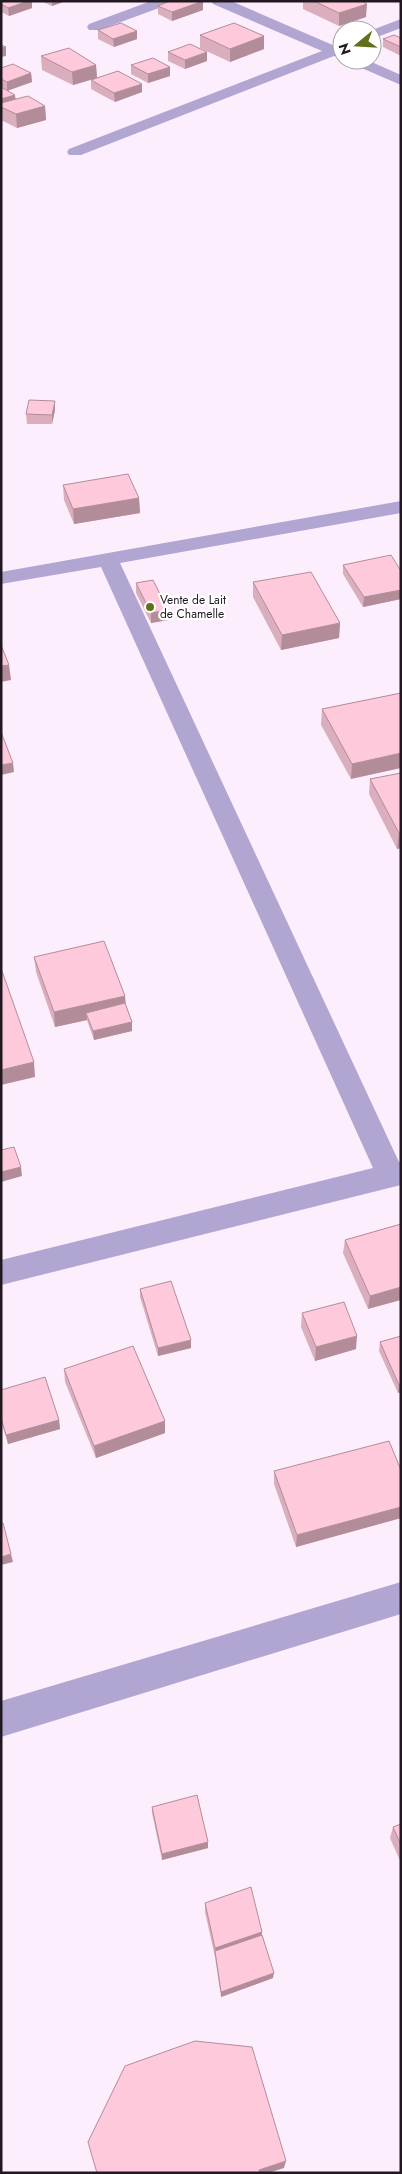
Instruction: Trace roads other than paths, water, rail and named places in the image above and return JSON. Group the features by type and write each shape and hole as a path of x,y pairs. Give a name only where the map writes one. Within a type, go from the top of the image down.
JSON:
{"street":[{"path":"94,27 166,1"},
{"path":"218,1 332,48"},
{"path":"382,31 401,23"},
{"path":"75,152 332,54"},
{"path":"377,70 401,81"},
{"path":"1,578 401,507"},
{"path":"1,1273 396,1175 108,559"},
{"path":"1,1719 401,1598"}],"place":[{"name":"Vente de Lait de Chamelle","path":"150,607"}]}
